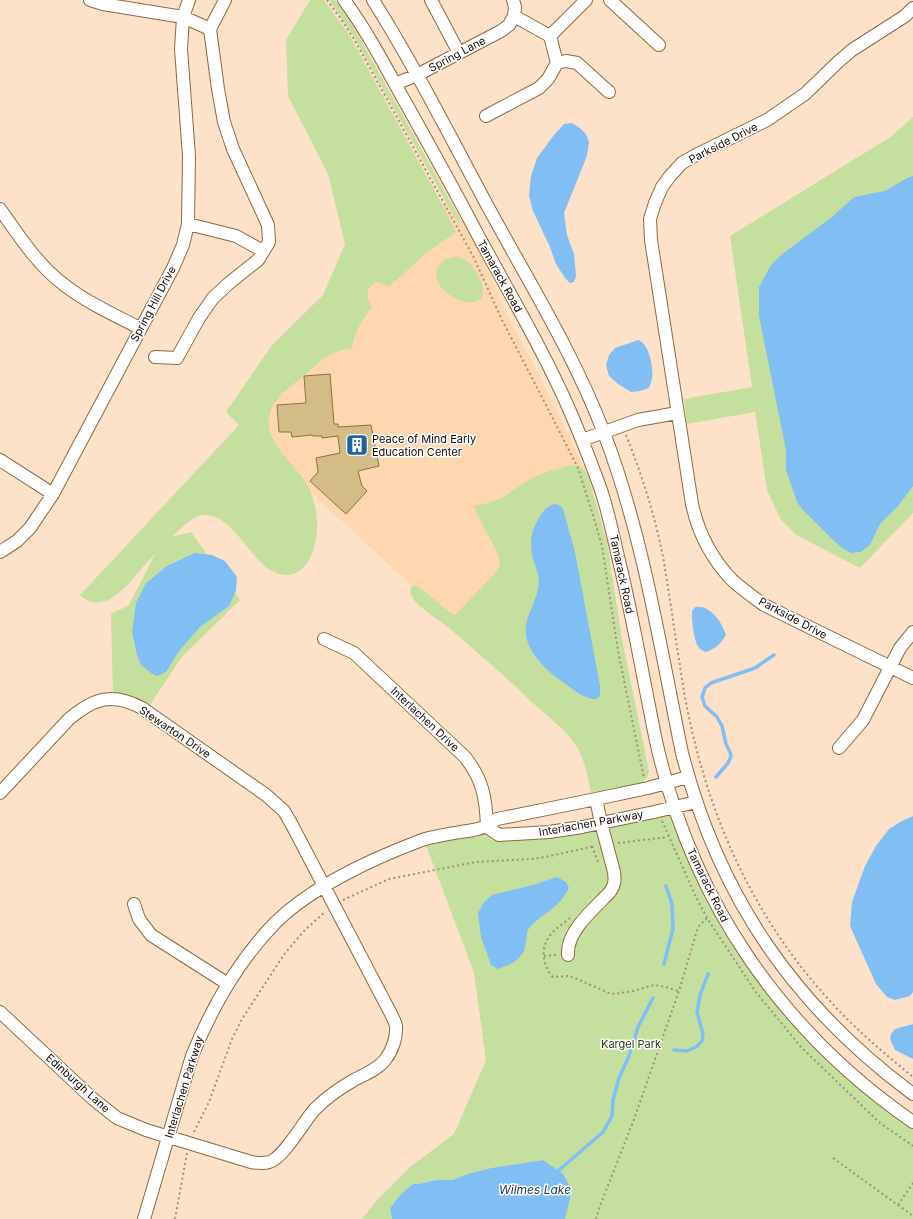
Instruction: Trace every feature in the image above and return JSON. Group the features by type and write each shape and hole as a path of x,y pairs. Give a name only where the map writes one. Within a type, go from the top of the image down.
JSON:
{"street":[{"path":"90,0 103,4 183,17 210,29"},
{"name":"Spring Hill Drive","path":"0,552 17,541 30,528 53,494 173,268 183,246 188,224 189,156 181,49 183,17 189,0"},
{"path":"155,357 177,358 199,318 213,298 258,260 269,242 268,225 234,149 224,122 218,89 210,29 225,0"},
{"name":"Tamarack Road","path":"344,0 371,41 456,193 546,360 582,440 602,494 614,537 656,740 667,783 691,854 711,896 737,941 767,985 803,1028 880,1098 913,1122"},
{"name":"Tamarack Road","path":"373,0 417,75 555,329 580,378 604,432 636,533 688,777 713,846 732,888 758,932 787,973 819,1012 854,1046 893,1080 913,1094"},
{"path":"431,0 459,53"},
{"path":"486,116 539,88 548,80 557,63 550,36 514,16 516,7 513,0"},
{"path":"550,36 586,0"},
{"path":"610,0 659,44"},
{"name":"Parkside Drive","path":"913,8 905,16 852,50 805,94 767,120 682,163 662,187 650,219 651,240 694,518 711,554 722,569 737,584 764,604 913,678"},
{"name":"Spring Lane","path":"395,84 417,75 501,31 509,25 514,16"},
{"path":"557,63 566,61 577,63 609,92"},
{"path":"0,209 34,256 63,284 84,299 140,328"},
{"path":"188,224 236,236 263,251"},
{"path":"582,440 638,420 677,413"},
{"path":"0,460 53,494"},
{"path":"839,748 863,720 900,648 913,632"},
{"name":"Interlachen Drive","path":"324,639 354,653 465,757 473,767 480,782 486,805 487,827"},
{"name":"Stewarton Drive","path":"0,793 69,719 80,710 106,699 117,699 130,702 275,802 284,811 292,824 325,887"},
{"name":"Interlachen Parkway","path":"144,1219 192,1056 205,1024 242,962 276,923 296,906 363,865 424,840 487,827 497,819 596,800 688,777"},
{"path":"568,955 569,945 575,930 614,887 614,872 596,800"},
{"name":"Interlachen Parkway","path":"487,827 499,835 549,832 658,812 696,802"},
{"name":"Edinburgh Lane","path":"0,1012 103,1107 117,1118 251,1162 261,1164 270,1162 278,1157 287,1147 316,1108 339,1090 376,1070 385,1061 395,1040 396,1026 390,1012 325,887"},
{"path":"134,904 139,919 151,935 228,984"}],"path":[{"path":"327,0 354,39 474,258 502,320 578,468 602,546 619,657 644,781"},
{"path":"622,426 641,476 655,525 662,556 685,698 702,771 735,860 758,903 798,963 830,1001 847,1018 883,1052 913,1077"},
{"path":"174,1219 188,1142 209,1102 232,1039 285,952 305,930 333,904 389,879 476,862 531,859 592,846 668,837"},
{"path":"592,846 599,863"},
{"path":"574,914 546,940 543,953 544,960 548,971 553,977 570,976 615,994 654,985 678,991"},
{"path":"596,1219 633,1122 678,991 698,927 707,918"},
{"path":"833,1158 913,1216"},
{"path":"898,1205 913,1183"}],"shaded area":[{"path":"449,199 482,257 508,317 533,363 587,473 581,467 575,465 558,468 530,480 505,497 493,503 515,569 458,629 239,425"}],"green space":[{"path":"310,0 324,0 350,36 456,232 425,254 389,287 379,282 371,286 368,292 368,299 372,307 359,326 352,349 331,354 325,358 286,390 273,406 269,417 269,428 272,437 277,446 305,481 311,492 316,511 317,531 314,546 309,560 303,568 291,575 276,573 265,566 237,534 227,525 216,518 204,515 195,517 186,523 172,537 191,532 240,600 181,658 146,711 113,699 111,614 129,605 155,554 122,591 112,598 101,602 91,602 80,595 239,425 226,412 272,345 323,295 345,244 328,174 288,96 286,40"},
{"path":"329,0 335,0 351,23 458,215 460,227 354,37"},
{"path":"913,117 913,513 860,568 798,536 781,520 767,490 755,412 687,424 684,399 752,387 730,236 892,136"},
{"path":"456,257 468,262 475,270 481,282 483,293 481,298 477,301 463,301 455,298 442,288 438,281 436,274 438,267 446,260"},
{"path":"572,465 581,468 588,475 607,542 622,639 649,771 647,778 640,784 591,794 582,758 577,747 568,735 482,656 420,606 412,597 410,591 413,586 419,587 455,615 497,571 500,565 497,552 478,516 474,505 490,503 502,498 527,481 555,469"},
{"name":"Kargel Park","path":"674,807 691,854 787,1009 913,1125 913,1219 565,1219 543,1160 491,1168 452,1180 437,1180 413,1184 390,1207 392,1219 362,1219 377,1200 410,1167 454,1134 486,1060 474,973 424,840 487,827 499,835"}],"water":[{"path":"572,123 586,134 589,142 587,156 564,213 567,235 574,254 576,276 574,282 570,283 556,264 533,211 529,196 531,176 537,158 564,124"},
{"path":"913,176 913,486 898,506 880,524 870,545 861,552 851,553 842,548 831,538 797,502 786,470 786,450 759,316 759,287 771,265 781,255 832,217 854,197 885,191"},
{"path":"638,340 645,346 650,356 652,379 649,388 631,392 609,376 606,365 609,355 615,348"},
{"path":"554,504 559,505 563,509 575,552 600,686 600,696 596,699 588,698 579,694 548,670 534,655 529,647 526,637 528,617 536,596 539,582 531,550 532,534 541,514"},
{"path":"195,553 212,555 225,561 237,577 236,591 229,606 200,627 179,651 166,672 157,676 141,665 137,655 132,632 136,603 146,583 167,566"},
{"path":"695,607 706,608 715,615 722,625 726,635 718,646 706,652 700,649 694,636 692,611"},
{"path":"913,816 913,992 910,996 895,1000 887,997 876,984 850,926 852,902 865,866 876,846 889,829"},
{"path":"557,877 566,882 569,888 564,897 557,904 529,928 523,954 513,963 498,969 491,965 481,937 478,913 484,902 492,895 533,885"},
{"path":"913,1024 913,1059 895,1050 890,1039 891,1034 895,1029"},
{"name":"Wilmes Lake","path":"543,1160 563,1174 572,1190 565,1219 392,1219 390,1208 401,1194 413,1184 437,1180 452,1180 491,1168"}],"building":[{"name":"Peace of Mind Early Education Center","path":"330,374 334,424 338,424 338,427 371,425 379,466 358,471 362,486 367,491 346,514 310,481 318,472 316,458 340,453 338,436 322,438 322,436 312,435 292,437 291,432 279,432 277,405 306,403 304,376"}],"waterway":[{"path":"716,777 728,763 731,756 726,744 722,726 717,717 705,706 702,697 705,688 711,683 755,668 774,655"},
{"path":"664,964 673,929 672,904 666,886"},
{"path":"674,1050 687,1051 696,1047 702,1041 703,1034 697,1012 700,995 708,974"},
{"path":"558,1171 603,1132 612,1116 613,1100 619,1078 629,1056 638,1027 653,998"}],"place":[{"name":"Peace of Mind Early Education Center","path":"357,445"}]}
